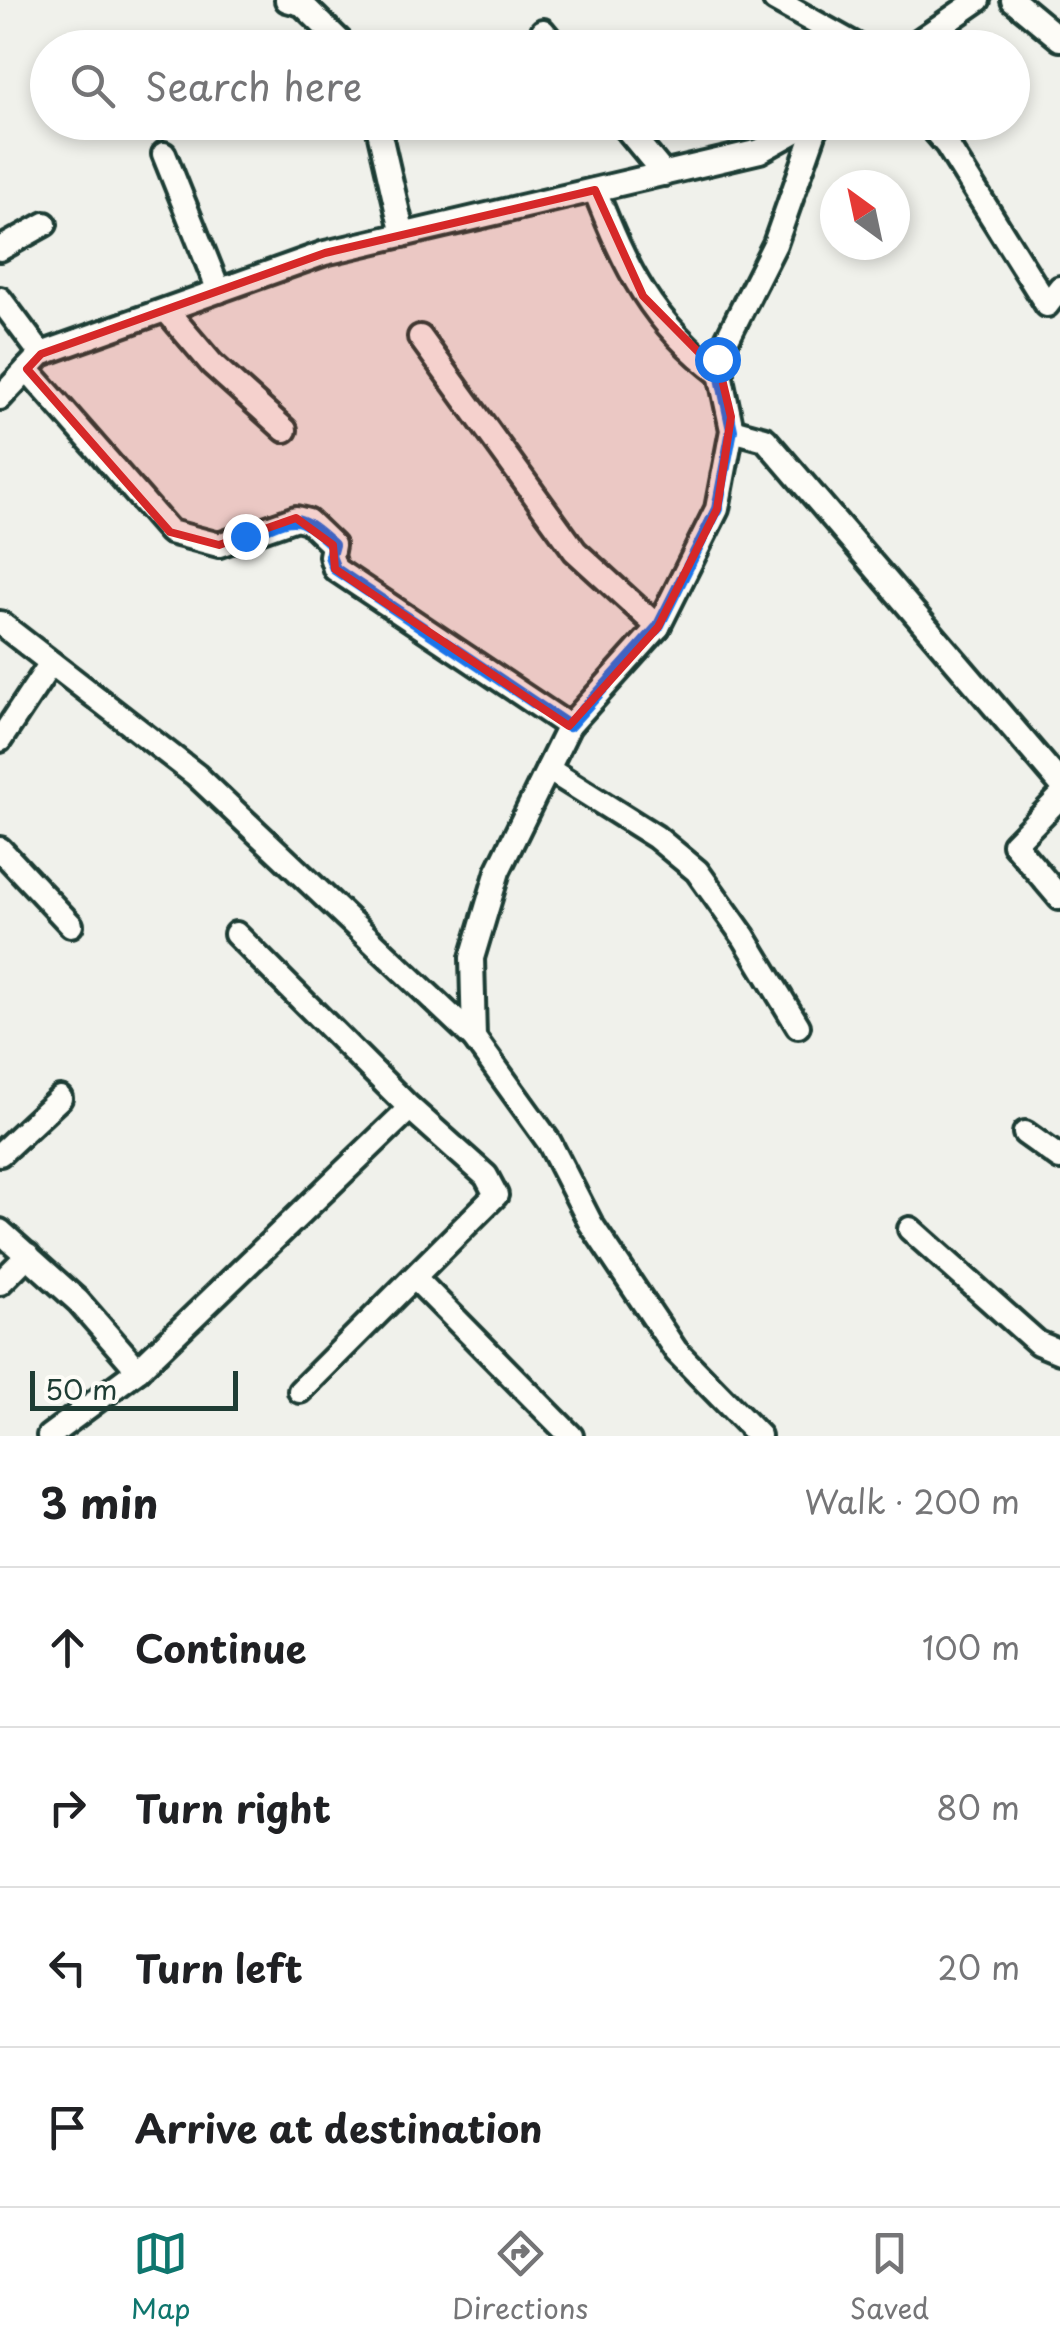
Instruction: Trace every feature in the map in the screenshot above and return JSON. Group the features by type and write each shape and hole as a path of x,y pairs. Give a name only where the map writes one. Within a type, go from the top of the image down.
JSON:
{"street":[{"path":"287,0 302,4 329,30"},
{"path":"775,0 829,30"},
{"path":"935,30 978,0"},
{"path":"1026,3 1060,39"},
{"path":"380,140 403,235"},
{"path":"636,140 664,174"},
{"path":"0,398 34,362 325,253 760,151 781,140"},
{"path":"474,1038 472,958 498,871 569,726 658,627 717,509 732,430 717,359 776,244 809,140"},
{"path":"943,140 1047,305 1060,288"},
{"path":"164,154 219,291"},
{"path":"595,190 620,253 643,296 688,350 720,375"},
{"path":"0,250 45,224"},
{"path":"0,299 34,362 170,532 219,545 296,518 308,521 333,545 330,556 335,569 569,726"},
{"path":"166,310 212,364 285,430"},
{"path":"420,337 575,551 658,627"},
{"path":"732,430 765,439 1060,782"},
{"path":"0,623 196,775 474,1038 550,1142 591,1224 676,1351 759,1436"},
{"path":"0,740 51,662"},
{"path":"548,769 656,836 698,871 798,1026"},
{"path":"1060,796 1014,844 1060,898"},
{"path":"0,849 72,925"},
{"path":"236,934 410,1108 486,1176 496,1195 300,1391"},
{"path":"0,1154 60,1098"},
{"path":"49,1436 138,1370 410,1108"},
{"path":"1025,1134 1060,1158"},
{"path":"910,1230 1038,1343 1060,1352"},
{"path":"0,1231 78,1301 138,1370"},
{"path":"0,1283 28,1255"},
{"path":"416,1279 572,1436"}],"highlighted area":[{"path":"595,190 643,296 721,375 731,417 717,509 658,627 569,726 335,569 333,545 296,518 219,545 170,532 27,369 41,354 325,253"}],"route":[{"path":"245,536 296,518 308,521 333,545 330,556 335,569 569,726 658,627 717,509 732,417 717,359"}]}
